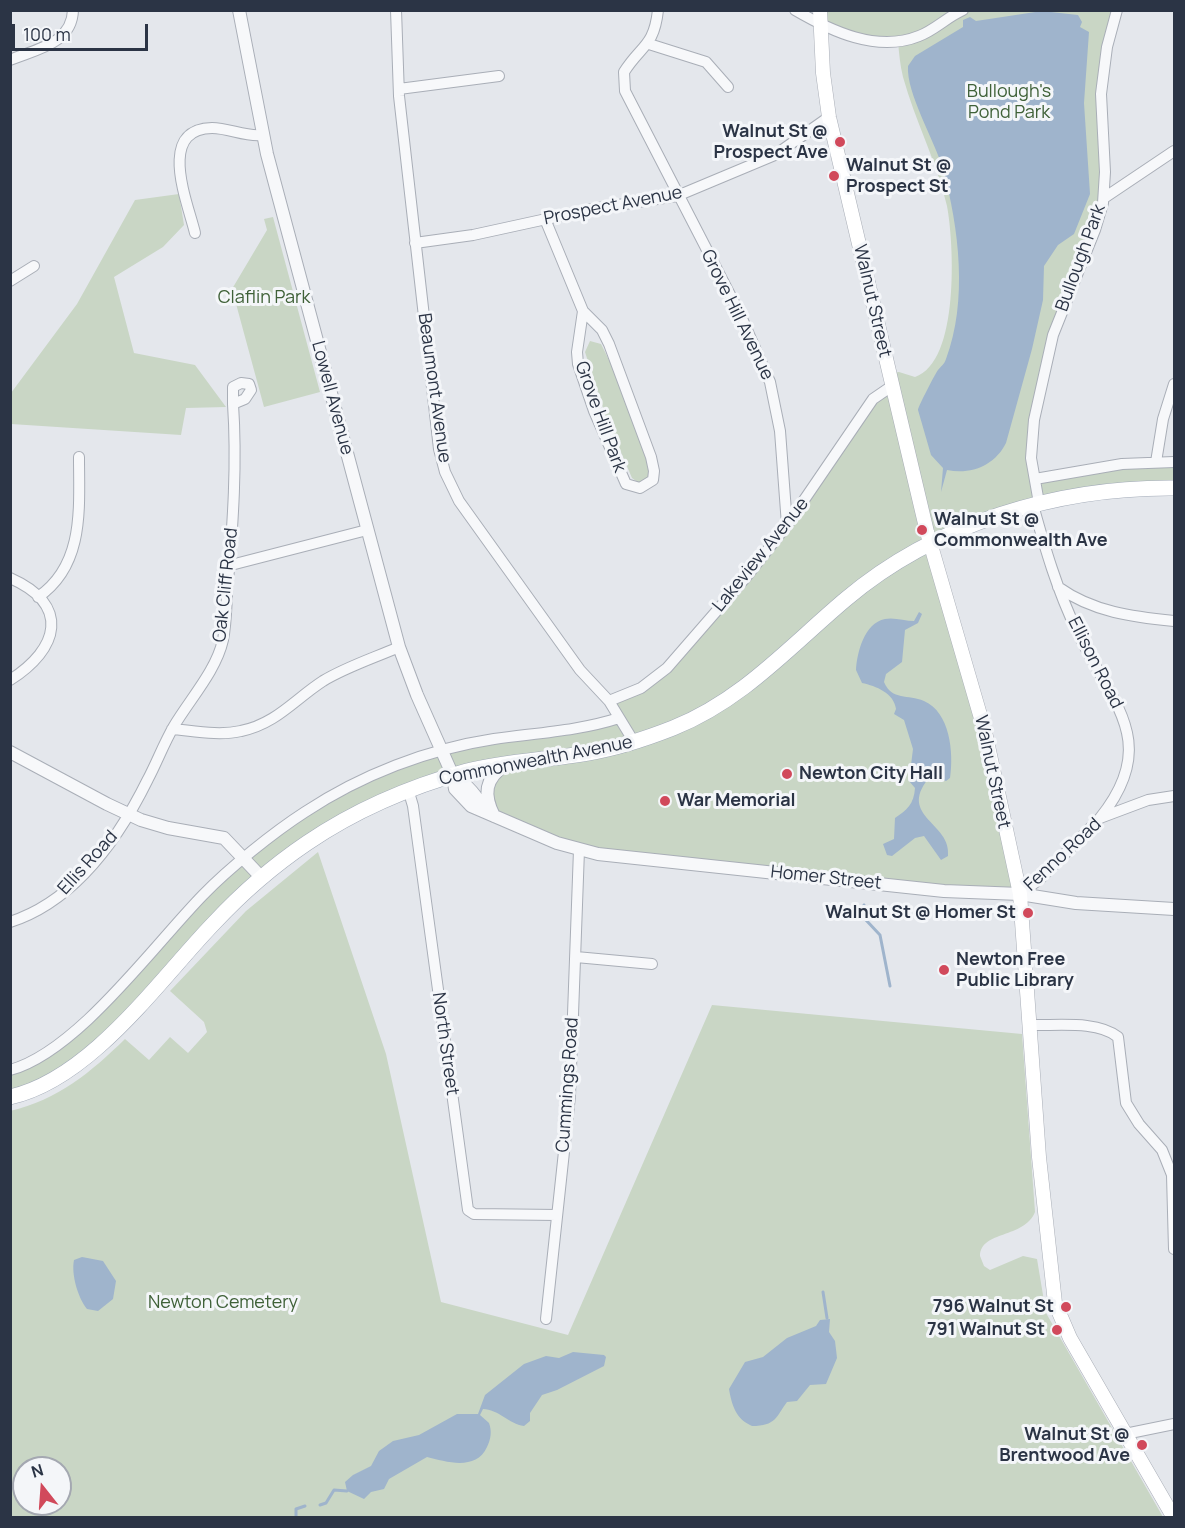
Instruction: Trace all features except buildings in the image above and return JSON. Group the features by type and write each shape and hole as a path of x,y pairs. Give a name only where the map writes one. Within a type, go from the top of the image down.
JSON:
{"main road":[{"name":"Walnut Street","path":"820,10 829,117 930,542 985,732 1020,894 1040,1168 1054,1303 1070,1338 1174,1518"},
{"name":"Commonwealth Avenue","path":"10,1097 41,1087 79,1063 130,1014 229,908 262,878 342,821 408,789 453,776 634,742 692,720 728,700 766,672 863,584 895,561 930,542 1036,504 1123,490 1174,488"}],"street":[{"path":"10,60 60,39 71,24 73,10"},
{"name":"Lowell Avenue","path":"239,10 262,135 399,647 453,776"},
{"name":"Beaumont Avenue","path":"396,10 399,89 415,243 439,449 446,472 459,501 477,527 580,670 609,701 634,742"},
{"path":"658,10 656,27 649,44 706,62 728,87"},
{"path":"795,10 820,25 861,39 900,40 921,35 963,10"},
{"name":"Bullough Park","path":"1036,504 1031,435 1047,356 1070,287 1095,230 1104,198 1101,94 1107,47 1117,10"},
{"name":"Grove Hill Avenue","path":"649,44 630,63 623,75 625,91 677,196 740,314 770,382 780,430 787,525"},
{"path":"399,89 499,76"},
{"name":"Prospect Avenue","path":"415,243 473,235 545,219 677,196 775,155 829,117"},
{"path":"195,233 178,164 179,151 186,140 195,132 214,128 244,135 262,135"},
{"path":"1104,198 1174,151"},
{"name":"Grove Hill Park","path":"545,219 583,312 602,330 609,344 651,457 653,480 640,488 626,484 619,472 578,364 577,352 583,312"},
{"path":"10,281 34,266"},
{"path":"1156,462 1163,419 1174,384"},
{"name":"Lakeview Avenue","path":"609,701 641,688 667,668 747,576 787,525 873,399 892,386"},
{"name":"Oak Cliff Road","path":"129,815 172,729 206,678 223,642 231,565 234,477 233,404"},
{"path":"38,597 54,585 68,565 78,523 79,457"},
{"path":"1035,478 1088,468 1174,462"},
{"name":"Ellison Road","path":"1036,504 1058,587 1077,632 1118,704 1125,724 1128,763 1124,781 1115,799 1100,818"},
{"path":"231,565 367,530"},
{"path":"10,578 38,597 50,612 53,630 35,662 10,680"},
{"path":"1058,587 1087,605 1104,611 1174,621"},
{"path":"172,729 227,733 270,722 325,680 399,647"},
{"name":"Commonwealth Avenue","path":"10,1070 43,1057 62,1041 109,996 205,892 290,822 323,801 376,773 441,751 492,739 602,724 619,718"},
{"path":"10,752 129,815 168,828 224,838 262,878"},
{"path":"489,813 487,788 491,776 505,765"},
{"path":"453,776 479,798 489,813"},
{"name":"North Street","path":"408,789 413,806 468,1210 474,1214 556,1215"},
{"name":"Fenno Road","path":"1020,894 1040,879 1100,818 1148,800 1174,796"},
{"name":"Homer Street","path":"489,813 579,850 618,857 944,891 1020,894 1076,903 1174,909"},
{"name":"Ellis Road","path":"10,922 28,916 52,903 72,886 92,864 129,815"},
{"name":"Cummings Road","path":"546,1319 570,1096 579,850"},
{"path":"576,957 652,964"},
{"path":"1029,1025 1097,1028 1109,1030 1118,1037 1126,1103 1139,1124 1162,1150 1172,1175 1174,1249"},
{"path":"1125,1434 1174,1424"}],"green space":[{"name":"Bullough's Pond Park","path":"820,11 1117,11 1103,70 1105,187 1041,381 1035,478 1174,462 1174,488 1093,494 930,543 1020,894 618,857 528,832 488,805 494,772 443,778 296,851 97,1047 11,1097 11,1070 62,1041 205,892 305,812 408,761 619,718 609,701 641,688 747,576 873,399 892,386 889,373 899,372 915,377 930,367 940,349 947,326 952,272 949,223 943,190 903,77 898,41 831,29"},
{"path":"179,194 184,225 163,247 114,277 134,353 195,365 226,407 186,408 181,435 11,424 11,393 77,304 135,200"},
{"name":"Claflin Park","path":"273,217 320,392 264,407 232,289 267,230 264,219"},
{"path":"590,341 601,344 637,427 649,477 640,484 632,478 606,417 585,352"},
{"name":"Newton Cemetery","path":"318,852 386,1054 441,1302 568,1335 712,1005 1022,1034 1035,1212 1030,1221 1022,1227 987,1242 980,1256 984,1266 990,1270 1023,1256 1037,1259 1046,1313 1163,1517 11,1517 10,1111 59,1092 99,1063 125,1039 149,1060 170,1037 188,1053 207,1032 204,1022 170,991 246,911"}],"water":[{"path":"1042,11 1078,15 1082,22 1080,27 1089,32 1084,103 1090,194 1074,234 1058,245 1044,266 1043,300 1006,443 996,457 982,467 965,471 947,470 941,492 943,468 931,455 918,410 934,377 945,361 953,337 959,289 959,264 949,192 939,158 916,103 908,66 915,56 963,27 963,20 970,17 976,21"},
{"path":"919,612 922,614 918,623 905,630 902,662 886,674 884,682 887,688 896,695 918,699 933,706 945,724 950,746 950,778 946,781 934,777 928,779 920,792 919,802 922,811 942,835 947,845 948,856 941,860 924,836 915,838 892,856 887,855 883,844 894,839 895,818 909,806 914,794 915,788 909,781 913,749 904,720 894,714 895,703 878,688 862,683 856,670 860,647 872,626 885,619 914,621"},
{"path":"82,1257 103,1261 116,1281 113,1299 98,1311 87,1309 76,1286 74,1260"},
{"path":"830,1319 829,1332 835,1341 837,1358 826,1384 810,1385 797,1401 787,1402 771,1422 752,1426 742,1420 733,1406 729,1389 745,1362 763,1357 787,1338 816,1326 820,1320"},
{"path":"573,1352 604,1355 606,1357 604,1366 557,1390 542,1395 530,1413 530,1421 524,1426 494,1411 483,1409 480,1415 489,1423 491,1435 482,1455 476,1459 460,1463 427,1457 389,1479 384,1489 371,1492 364,1499 347,1491 345,1482 371,1466 379,1451 393,1441 419,1435 457,1414 478,1414 485,1395 524,1364 546,1356 559,1358"}],"waterway":[{"path":"864,905 862,910 865,919 880,935 890,986"},
{"path":"823,1292 827,1318"},
{"path":"320,1505 326,1503 334,1490 347,1491"},
{"path":"296,1518 296,1509 305,1506"}],"place":[{"name":"Walnut St @ Prospect Ave","path":"840,142"},
{"name":"Walnut St @ Prospect St","path":"834,176"},
{"name":"Walnut St @ Commonwealth Ave","path":"922,530"},
{"name":"Newton City Hall","path":"787,774"},
{"name":"War Memorial","path":"665,801"},
{"name":"Walnut St @ Homer St","path":"1028,913"},
{"name":"Newton Free Public Library","path":"944,970"},
{"name":"796 Walnut St","path":"1066,1307"},
{"name":"791 Walnut St","path":"1057,1330"},
{"name":"Walnut St @ Brentwood Ave","path":"1142,1445"}]}
